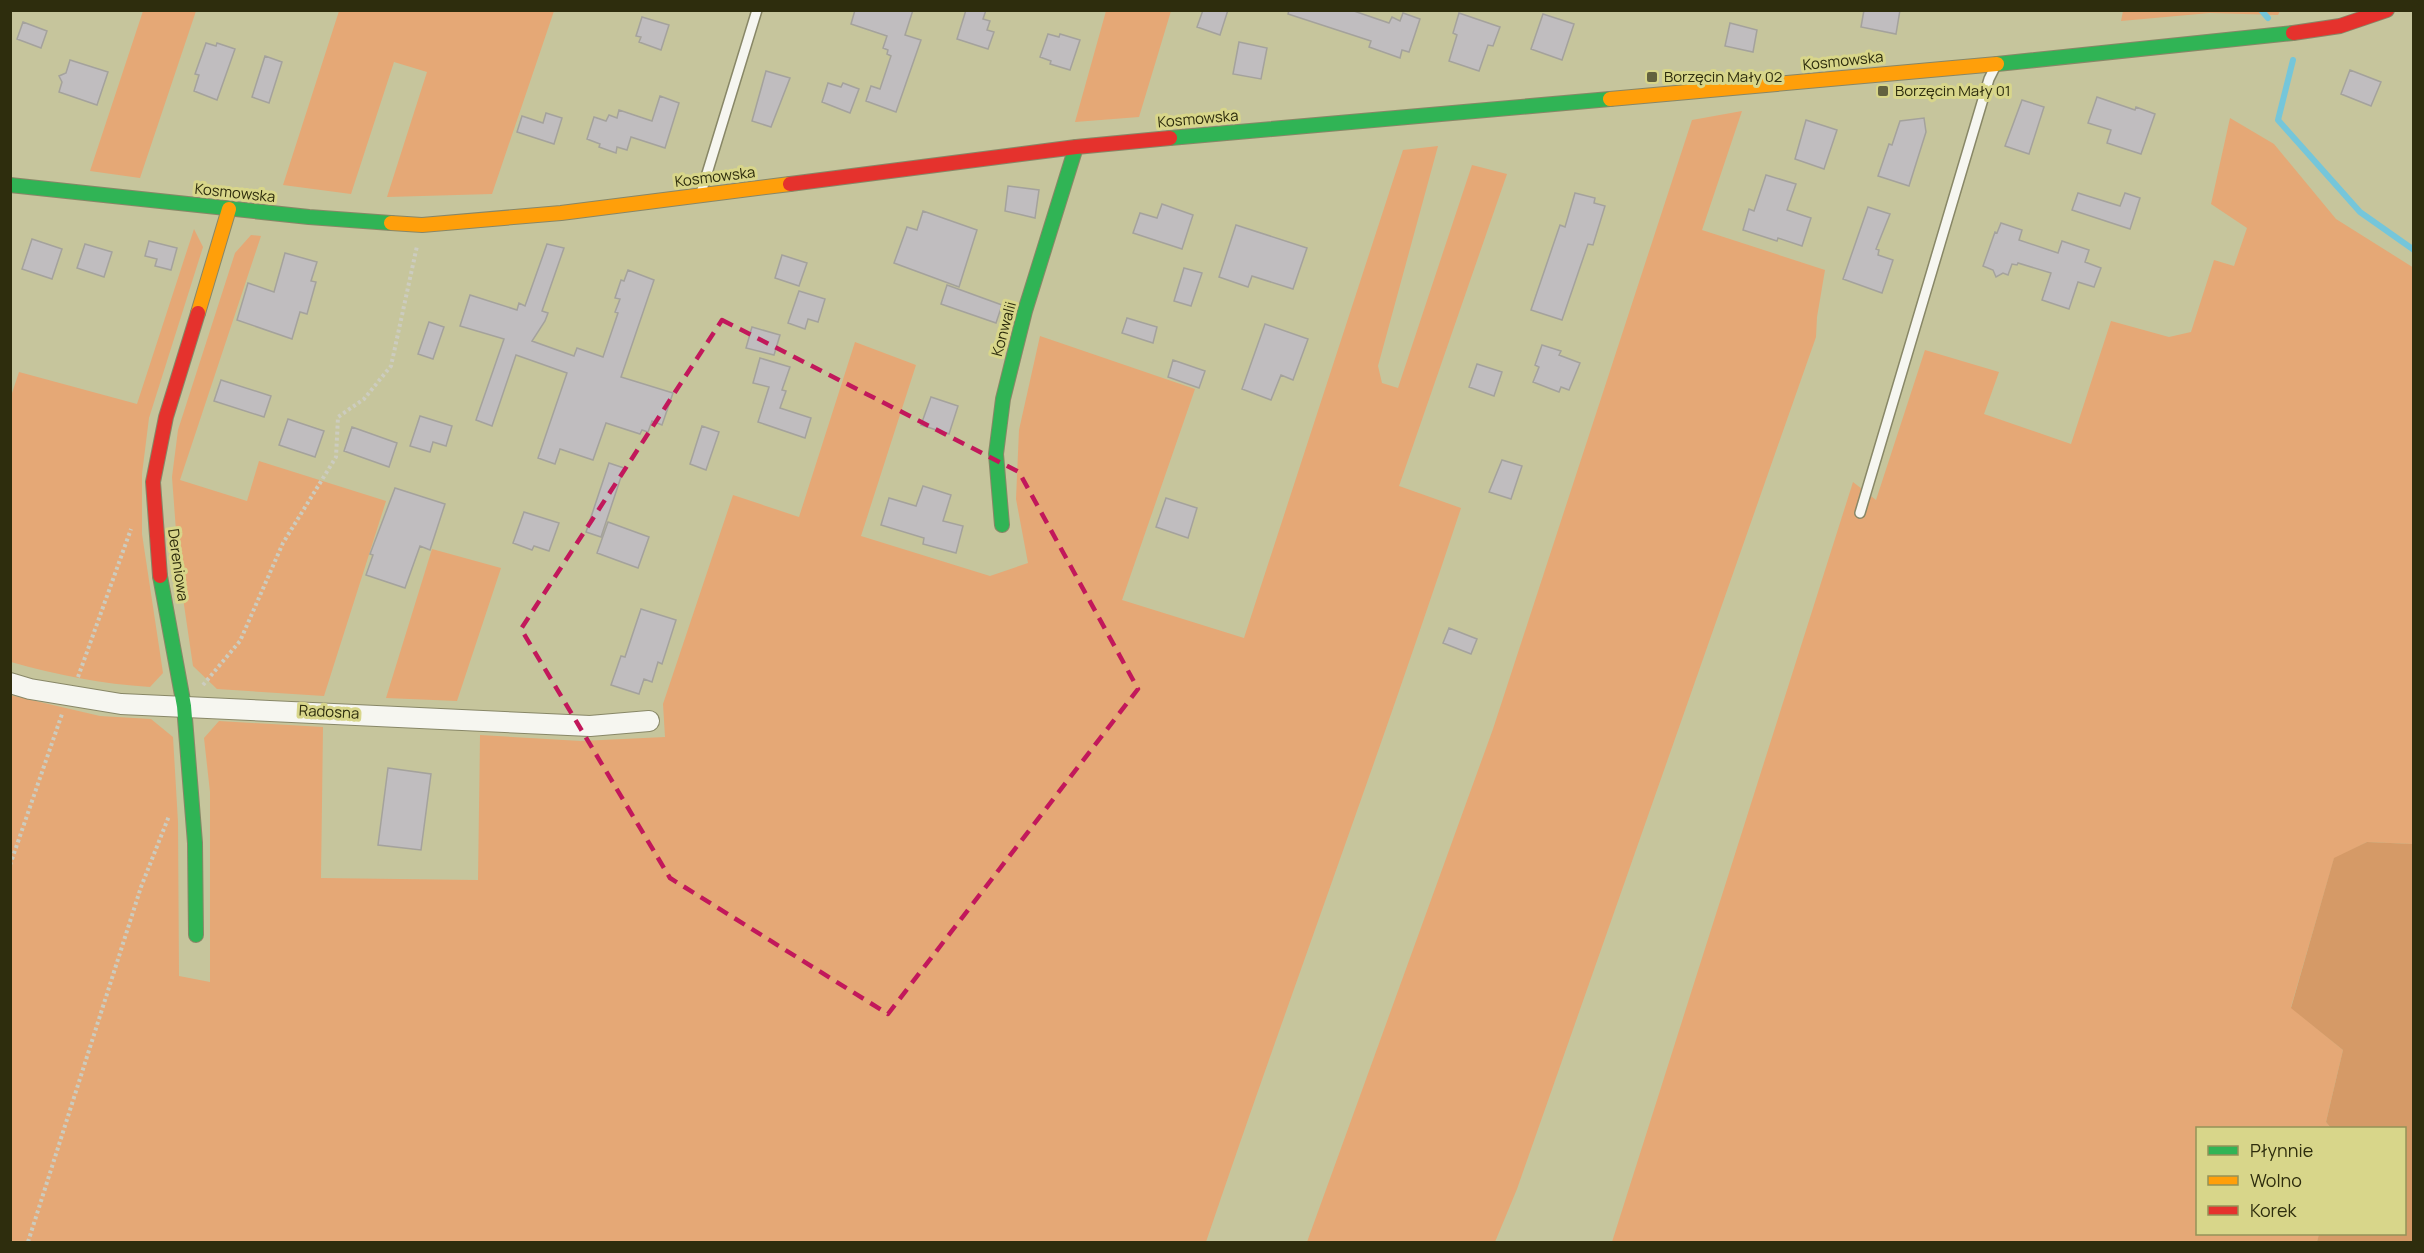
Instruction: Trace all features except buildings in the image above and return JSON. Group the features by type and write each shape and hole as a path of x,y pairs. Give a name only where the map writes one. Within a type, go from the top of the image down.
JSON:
{"street":[{"name":"Kosmowska","path":"10,185 309,218 422,225 561,213 1076,147 1996,64 2264,37 2340,26 2387,10"},
{"name":"Konwalii","path":"1002,525 996,454 1003,399 1025,311 1076,147"},
{"name":"Dereniowa","path":"196,935 195,843 184,706 158,565 153,482 166,417 229,209"},
{"name":"Radosna","path":"10,683 30,689 121,704 590,726 649,721"}],"lane":[{"path":"700,195 757,10"},
{"path":"1860,513 1989,79 1996,64"}],"path":[{"path":"184,706 215,674 240,641 283,543 336,457 338,417 364,399 391,366 422,225"},
{"path":"10,864 69,694 83,667 134,520"},
{"path":"28,1242 141,886 169,814"}],"highlighted area":[{"path":"722,320 1019,472 1138,689 888,1014 670,878 521,629"}],"shaded area":[{"path":"2123,10 2280,11 2278,15 2210,13 2121,21"},
{"path":"143,11 196,11 140,178 90,171"},
{"path":"339,11 554,11 492,194 387,197 427,72 394,62 351,194 283,185"},
{"path":"1106,11 1171,11 1139,117 1075,122"},
{"path":"1742,111 1702,230 1825,270 1816,337 1517,1189 1495,1242 1307,1242 1493,729 1692,120"},
{"path":"2230,118 2274,144 2336,219 2414,268 2413,844 2367,842 2334,859 2291,1007 2343,1050 2326,1122 2330,1127 2196,1127 2196,1235 2319,1235 2317,1242 1612,1242 1853,482 1876,500 1925,350 1999,372 1984,414 2071,444 2111,321 2169,337 2191,332 2214,260 2234,266 2247,228 2211,204"},
{"path":"1438,146 1378,366 1382,383 1398,388 1472,165 1507,174 1399,486 1461,508 1399,692 1206,1242 11,1242 10,695 100,716 151,719 173,737 178,822 179,976 210,982 210,792 204,738 219,721 323,727 321,878 478,880 480,735 581,741 665,737 663,704 733,495 799,517 855,342 916,365 861,536 990,576 1028,563 1016,499 1019,430 1040,336 1195,389 1122,600 1244,638 1403,150"},
{"path":"194,229 203,247 149,418 142,474 142,534 163,673 150,687 80,678 11,662 10,399 19,372 137,404"},
{"path":"251,235 261,236 180,480 247,501 259,461 386,501 324,696 217,689 193,666 179,571 172,477 178,430 235,253"},
{"path":"432,549 501,568 457,701 386,698"},
{"path":"2367,842 2413,844 2413,1242 2317,1242 2319,1235 2406,1235 2406,1127 2330,1127 2326,1122 2343,1050 2291,1008 2334,858"}],"waterway":[{"path":"2261,10 2268,18"},
{"path":"2293,60 2278,120 2360,212 2414,250"}],"traffic: fast":[{"path":"1997,64 2293,33"},
{"path":"1170,138 1610,99"},
{"path":"1002,525 996,454 1003,399 1025,311 1076,147"},
{"path":"10,185 309,217 391,223"},
{"path":"160,576 184,706 195,843 196,935"}],"traffic: slow":[{"path":"1610,99 1997,64"},
{"path":"391,223 422,225 561,213 790,184"},
{"path":"198,313 229,209"}],"traffic: jam":[{"path":"2293,33 2340,26 2387,10"},
{"path":"790,184 1076,147 1170,138"},
{"path":"160,576 153,482 166,417 198,313"}],"place":[{"name":"Borzęcin Mały 02","path":"1652,77"},
{"name":"Borzęcin Mały 01","path":"1883,91"}]}
